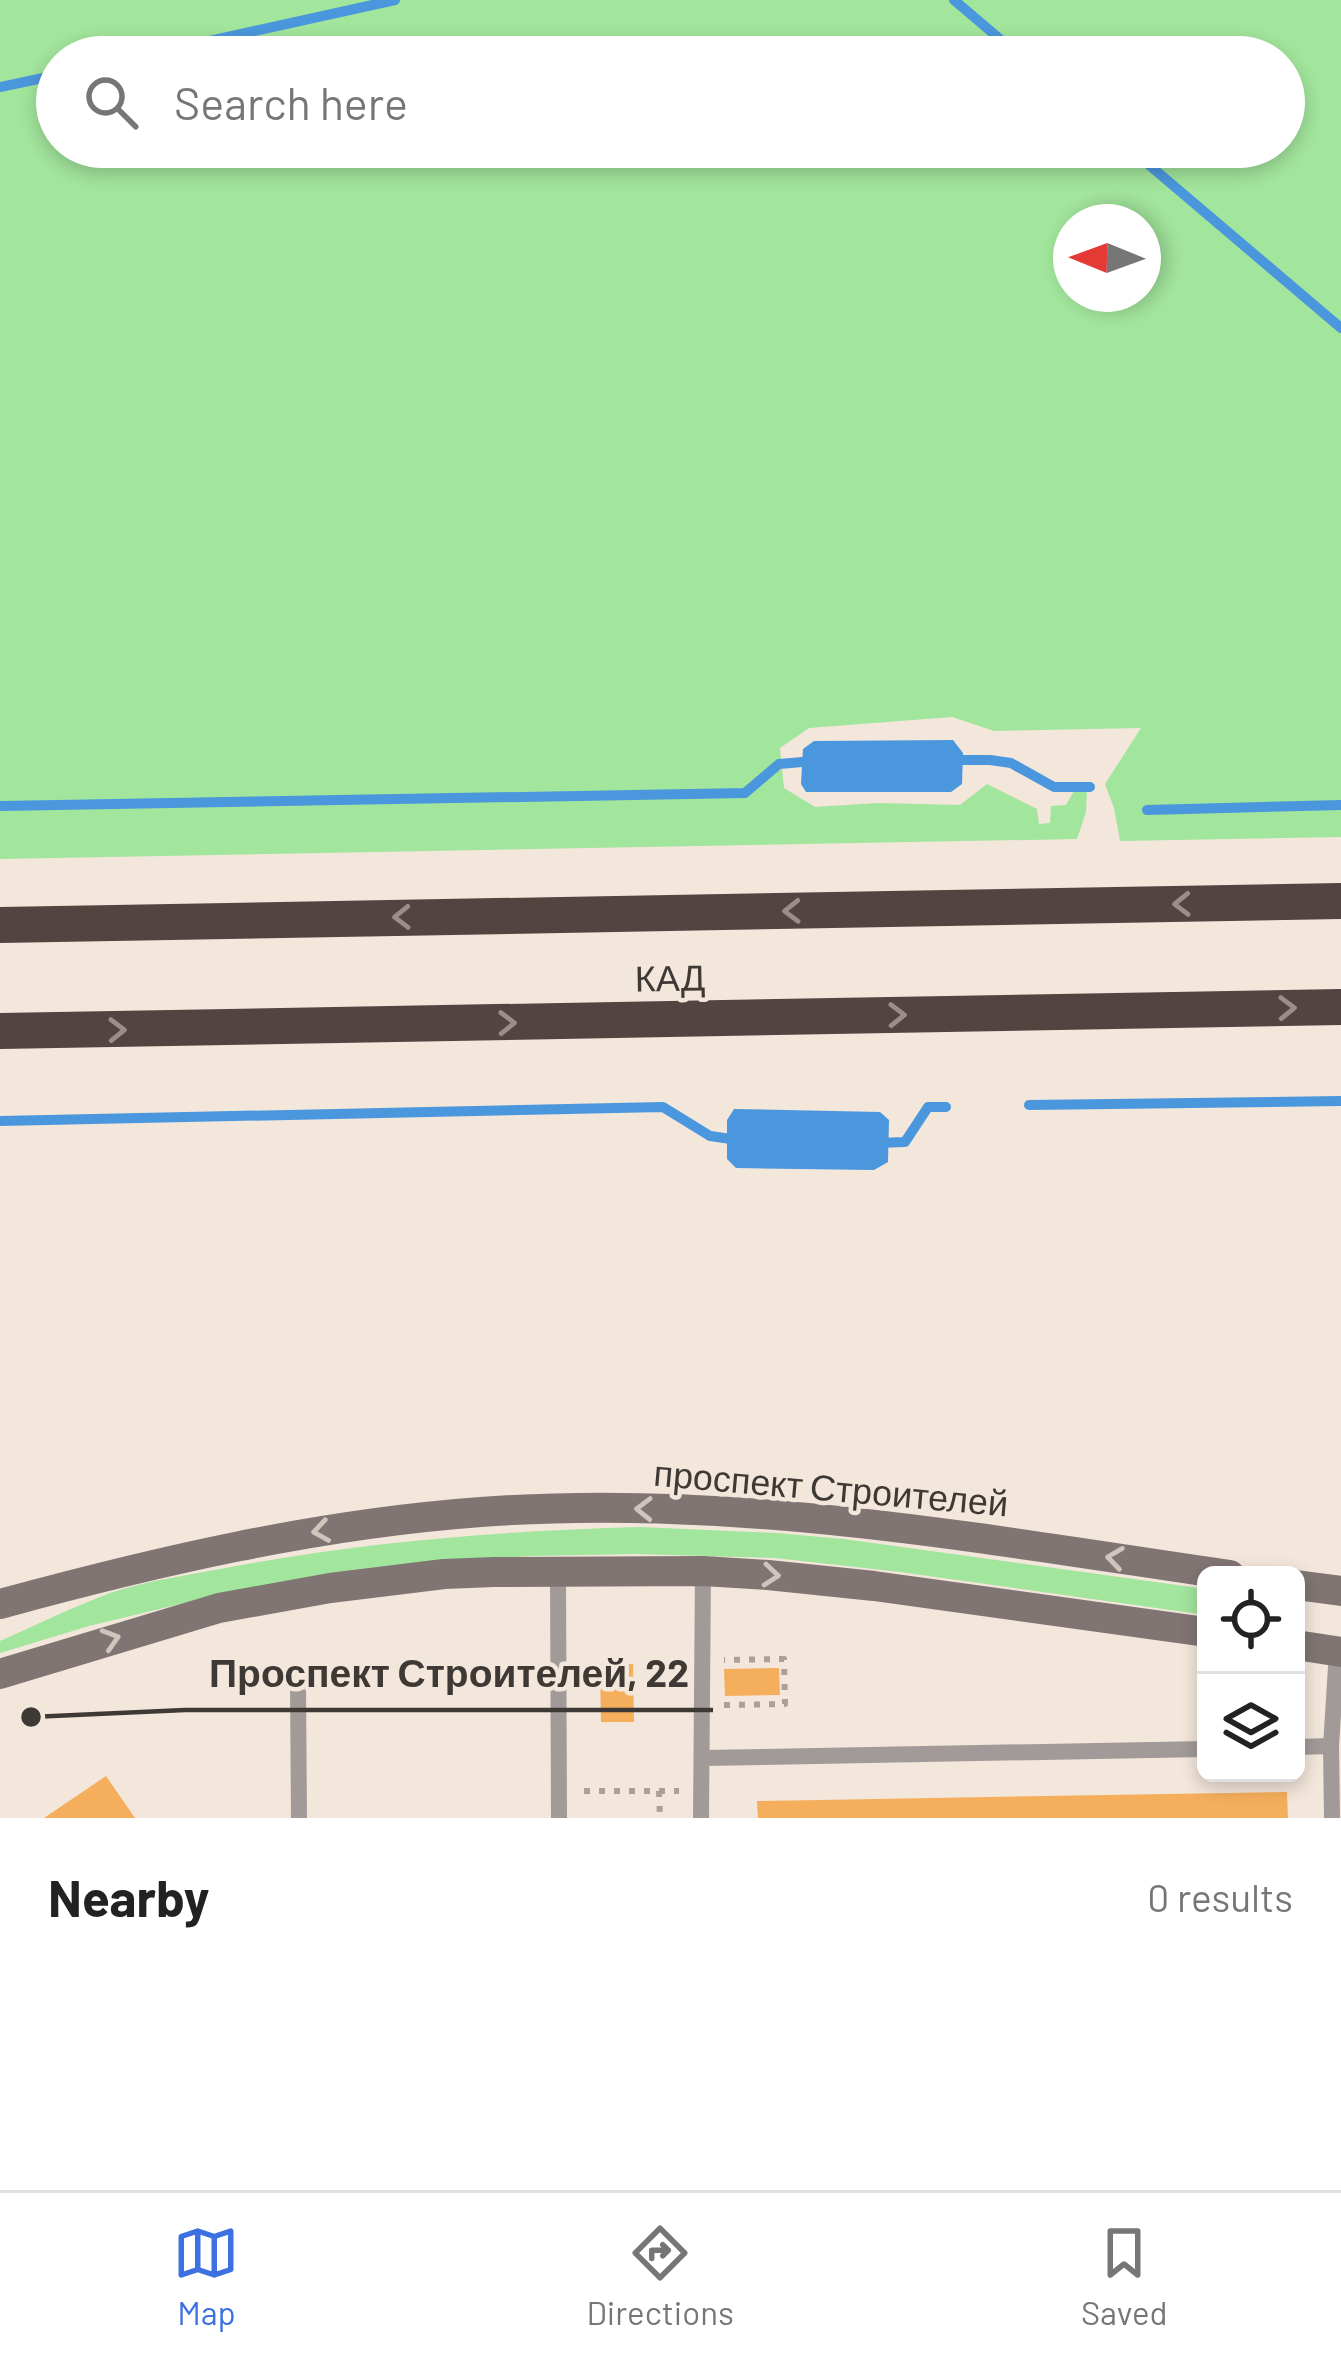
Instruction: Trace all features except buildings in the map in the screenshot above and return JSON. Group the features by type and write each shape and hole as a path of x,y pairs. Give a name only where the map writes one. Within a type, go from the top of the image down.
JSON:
{"highway":[{"name":"КАД","path":"0,925 1341,901"},
{"name":"КАД","path":"0,1031 1341,1007"}],"street":[{"name":"проспект Строителей","path":"0,1604 169,1561 326,1530 485,1511 701,1509 883,1525 1197,1570"},
{"path":"0,1674 219,1608 444,1574 703,1571 874,1586 1197,1631"},
{"path":"1305,1586 1341,1591"},
{"path":"1305,1646 1339,1652"}],"lane":[{"path":"701,1818 703,1571"},
{"path":"559,1572 560,1818"},
{"path":"1332,1818 1331,1746 1339,1652"},
{"path":"298,1687 299,1818"},
{"path":"1305,1747 1331,1746"},
{"path":"703,1758 1197,1749"}],"path":[{"path":"702,1706 785,1704 784,1659 703,1660"},
{"path":"559,1792 700,1790"},
{"path":"659,1791 660,1818"}],"green space":[{"path":"0,0 1341,0 1341,837 1120,841 1105,784 1141,728 994,731 952,717 809,728 780,748 784,788 815,807 960,805 987,784 1037,809 1039,824 1050,823 1051,806 1066,805 1075,789 1087,789 1077,839 0,859"},
{"path":"640,1527 844,1539 1197,1588 1197,1614 775,1558 530,1556 230,1592 0,1653 0,1641 140,1584 287,1557 487,1535"}],"water":[{"path":"953,740 963,753 962,784 951,792 806,792 801,784 803,749 814,741"},
{"path":"734,1109 880,1112 889,1120 888,1162 874,1170 736,1168 727,1159 727,1120"}],"waterway":[{"path":"232,36 395,0"},
{"path":"954,0 996,36"},
{"path":"0,87 36,79"},
{"path":"1153,168 1341,328"},
{"path":"952,760 1011,763 1054,787 1090,787"},
{"path":"0,806 745,793 779,764 814,761"},
{"path":"1147,810 1341,805"},
{"path":"1029,1105 1341,1101"},
{"path":"0,1121 663,1107 710,1136 738,1140"},
{"path":"877,1143 905,1142 928,1107 946,1107"}],"place":[{"name":"Проспект Строителей, 22","path":"31,1717"}]}
